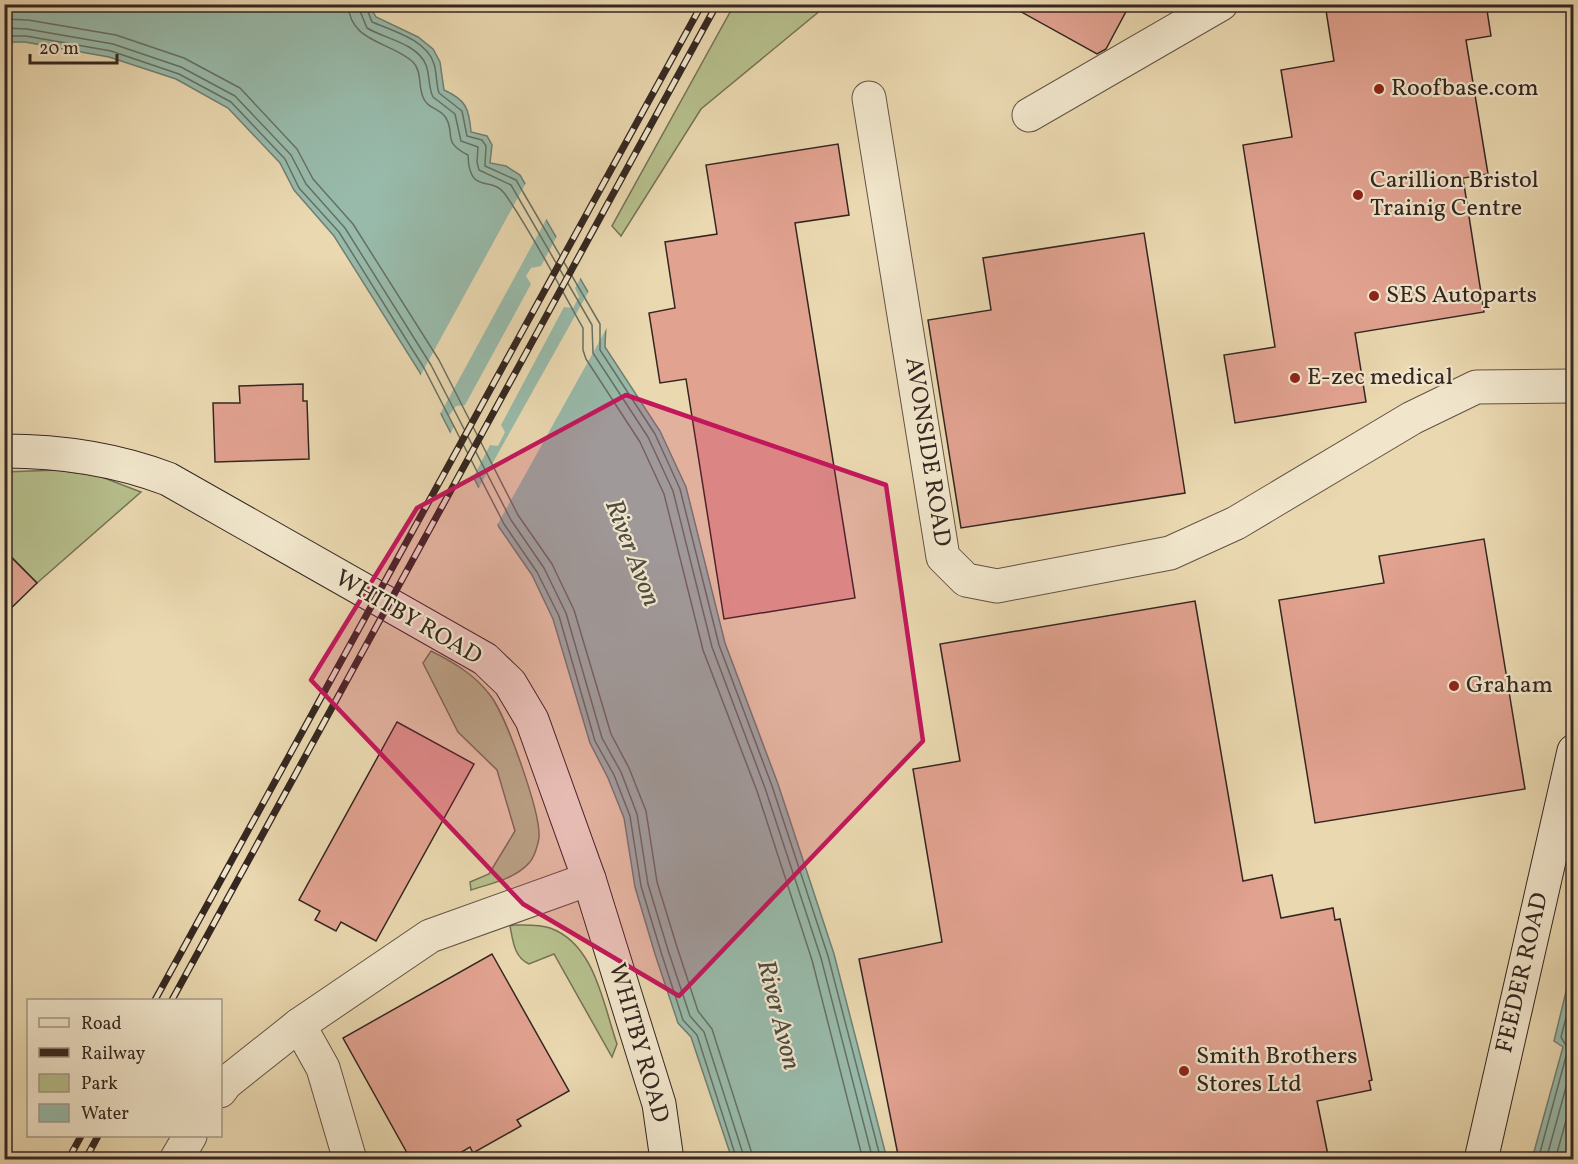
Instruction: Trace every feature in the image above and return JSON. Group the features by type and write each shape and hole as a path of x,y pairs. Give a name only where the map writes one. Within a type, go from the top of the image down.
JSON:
{"street":[{"path":"1029,115 1221,4"},
{"name":"AVONSIDE ROAD","path":"869,98 943,557 966,580 997,586 1170,553 1236,523 1412,418 1476,387 1574,386"},
{"name":"WHITBY ROAD","path":"4,452 41,451 129,464 168,479 485,659 510,683 532,720 589,879 659,1104 667,1160"},
{"name":"FEEDER ROAD","path":"1481,1160 1574,751"},
{"path":"222,1088 299,1025 430,936 589,879"},
{"path":"299,1025 323,1068 350,1160"},
{"path":"176,1160 189,1137"}],"highlighted area":[{"path":"626,395 886,485 923,741 679,996 523,904 311,680 417,508"}],"green space":[{"path":"734,5 827,5 701,109 621,236 612,226"},
{"path":"58,470 99,476 141,492 37,583 5,550 4,472"},
{"path":"431,651 470,675 484,688 497,706 529,787 538,825 538,844 534,855 523,869 509,877 471,890 470,882 489,874 515,831 497,770 458,732 423,663"},
{"path":"537,925 550,928 565,936 577,947 587,961 602,994 617,1044 612,1057 554,954 529,964 524,961 517,953 513,943 510,926"}],"water":[{"name":"River Avon","path":"368,4 376,17 418,37 433,49 440,62 444,90 462,101 469,117 471,132 487,136 492,145 490,163 506,166 520,175 606,323 605,347 660,431 686,487 725,643 778,784 834,954 887,1159 732,1159 691,1037 678,1023 655,954 635,887 624,818 608,778 590,743 553,619 532,575 499,527 419,371 334,236 294,190 280,163 228,108 176,79 109,57 25,42 5,42 5,5"},
{"path":"1573,963 1573,1159 1532,1159 1563,1047 1554,1041"}],"pier":[{"path":"527,181 548,216 439,416 419,378"},
{"path":"558,234 582,275 575,288 579,297 573,308 564,307 501,425 505,432 498,446 490,445 472,480 449,436 454,426 448,417 456,406 465,405 531,284 526,276 531,268 541,266"},
{"path":"590,289 609,324 496,527 477,491"}],"building":[{"path":"1007,4 1130,4 1106,49 1097,54"},
{"path":"1325,4 1486,4 1491,36 1466,40 1488,174 1463,178 1484,312 1355,333 1366,402 1235,423 1224,355 1275,347 1243,145 1292,137 1281,70 1334,61"},
{"path":"838,144 849,215 795,223 855,598 724,619 686,379 660,383 649,313 675,308 665,242 717,234 706,165"},
{"path":"1144,233 1185,493 961,528 928,320 991,310 983,258"},
{"path":"303,384 303,401 307,401 309,459 215,462 213,403 240,403 239,386"},
{"path":"1484,539 1525,789 1315,823 1279,600 1384,583 1379,556"},
{"path":"4,550 37,583 4,615"},
{"path":"1195,601 1243,881 1272,875 1281,918 1333,908 1335,920 1340,919 1372,1080 1369,1081 1371,1090 1317,1101 1329,1160 899,1160 859,959 942,942 913,769 960,761 940,644"},
{"path":"397,722 474,764 376,941 341,922 336,931 315,920 320,911 299,900"},
{"path":"492,954 569,1091 517,1120 521,1126 473,1153 470,1147 448,1160 411,1160 343,1038"}],"ferry route":[{"path":"1569,1160 1574,1143"}],"railway":[{"path":"156,999 702,4"},
{"path":"173,999 717,4"},
{"path":"68,1160 80,1137"},
{"path":"85,1160 97,1137"}],"place":[{"name":"Roofbase.com","path":"1379,89"},
{"name":"Carillion Bristol Trainig Centre","path":"1358,195"},
{"name":"SES Autoparts","path":"1374,296"},
{"name":"E-zec medical","path":"1295,378"},
{"name":"Graham","path":"1454,686"},
{"name":"Smith Brothers Stores Ltd","path":"1184,1071"}]}
